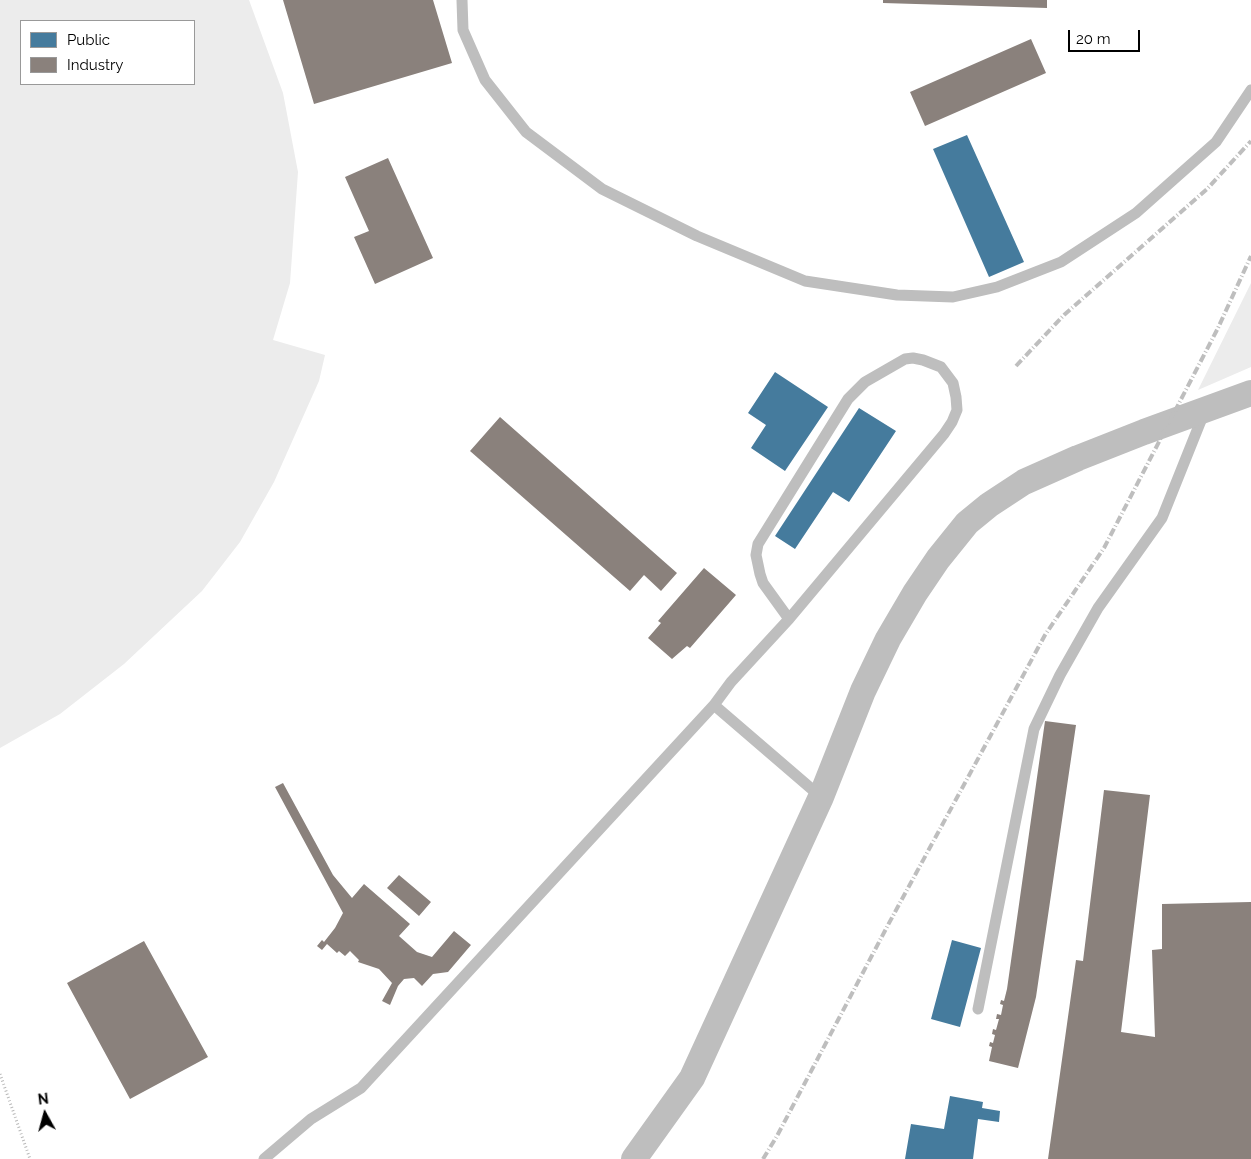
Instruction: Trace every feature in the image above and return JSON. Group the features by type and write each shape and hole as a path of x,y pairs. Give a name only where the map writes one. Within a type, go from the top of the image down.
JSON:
{"street":[{"path":"634,1159 692,1078 820,797 863,691 888,639 938,559 967,523 989,504 1024,482 1144,432 1251,393"}],"lane":[{"path":"454,0 463,30 485,80 526,132 602,189 697,236 805,281 897,295 953,298 997,287 1061,262 1136,212 1216,142 1251,90"},
{"path":"462,0 463,30"},
{"path":"264,1159 312,1119 361,1088 714,705 731,682 789,619 952,422 956,410 956,397 953,383 941,367 923,360 904,359 865,382 848,399 758,544 756,555 763,583 789,619"},
{"path":"978,1009 1034,730 1060,675 1098,608 1162,518 1205,410"},
{"path":"714,705 820,797"}],"path":[{"path":"0,1074 30,1159"}],"shaded area":[{"path":"0,0 249,0 283,93 298,172 290,283 273,340 325,355 319,381 274,482 240,542 202,591 124,664 60,714 0,748"},
{"path":"1251,283 1251,367 1198,390"}],"building: Public":[{"path":"967,135 1024,262 989,277 933,149"},
{"path":"775,372 828,407 785,471 751,448 766,425 748,413"},
{"path":"859,408 896,431 849,502 833,492 795,549 775,536"},
{"path":"952,940 981,948 960,1027 931,1019"},
{"path":"950,1096 983,1102 982,1108 1000,1111 999,1122 978,1119 973,1159 905,1159 911,1124 944,1129"}],"building: Industry":[{"path":"283,0 433,0 452,63 314,104"},
{"path":"883,0 1047,0 1047,8 883,3"},
{"path":"1031,39 1046,73 925,126 910,92"},
{"path":"388,158 433,258 375,284 354,237 369,231 345,177"},
{"path":"500,417 677,573 661,591 644,575 630,591 470,451"},
{"path":"704,568 736,595 690,648 687,646 672,659 648,638 661,623 658,621"},
{"path":"1045,721 1076,725 1036,997 1018,1068 989,1061 992,1047 989,1046 990,1042 993,1043 995,1035 992,1034 993,1029 996,1030 999,1019 996,1019 997,1014 1001,1015 1003,1005 1000,1004 1001,1000 1004,1001 1007,989"},
{"path":"283,783 333,875 352,898 364,884 410,924 399,936 417,952 432,957 454,931 471,945 448,972 433,974 422,986 414,978 404,979 398,986 390,1005 382,1001 392,983 379,969 358,962 359,960 350,951 345,956 339,951 337,953 327,944 322,950 317,946 322,940 324,942 335,928 343,913 275,787"},
{"path":"1104,790 1150,795 1121,1032 1155,1037 1152,950 1162,949 1162,904 1251,902 1251,1159 1048,1159 1076,960 1083,961"},
{"path":"399,875 431,902 419,916 387,888"},
{"path":"144,941 208,1057 130,1099 67,983"}],"railway":[{"path":"1016,366 1064,315 1207,189 1251,141"},
{"path":"763,1159 1045,635 1104,548 1218,328 1251,256"}]}
